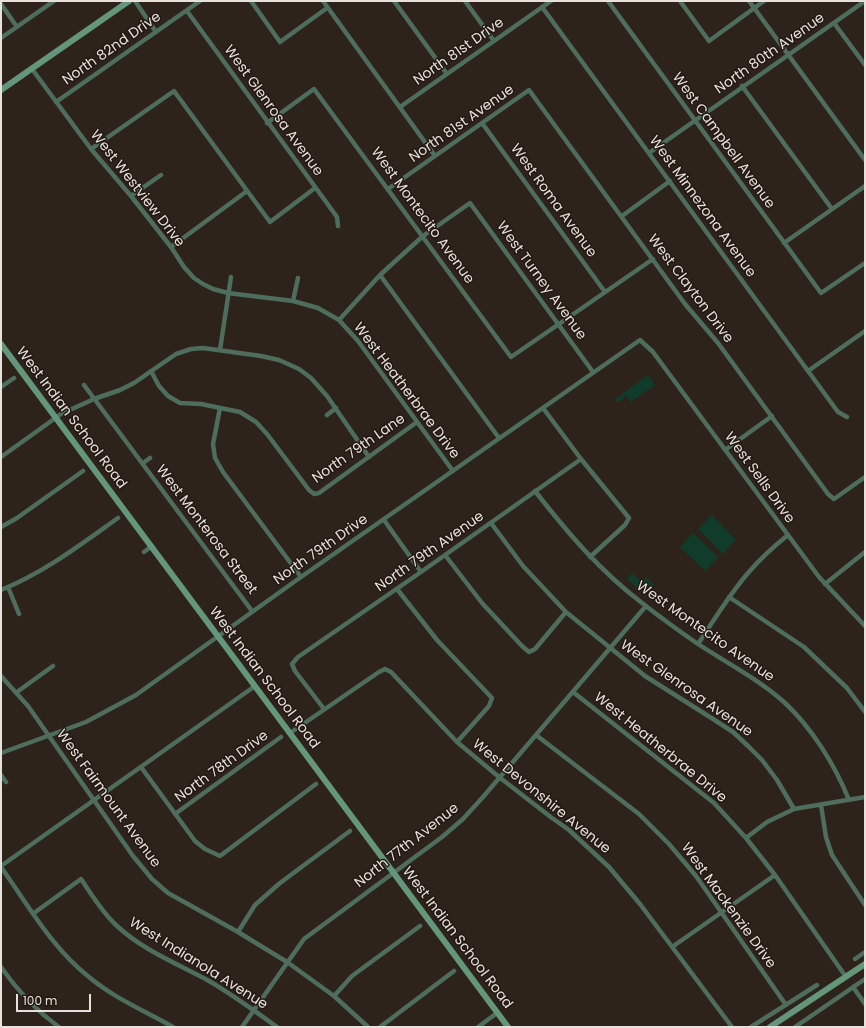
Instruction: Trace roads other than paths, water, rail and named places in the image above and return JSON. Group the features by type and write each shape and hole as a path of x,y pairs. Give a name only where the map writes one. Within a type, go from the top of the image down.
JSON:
{"main road":[{"path":"1,90 129,1"},
{"name":"West Indian School Road","path":"1,344 508,1027"},
{"path":"770,1027 865,964"}],"street":[{"path":"1,38 54,1"},
{"path":"135,1 156,32"},
{"name":"North 82nd Drive","path":"56,102 200,1"},
{"path":"251,1 280,42 327,8"},
{"path":"322,1 435,156"},
{"path":"394,1 447,74"},
{"path":"465,1 494,41"},
{"name":"North 81st Drive","path":"400,107 551,1"},
{"name":"West Campbell Avenue","path":"608,1 821,293 865,263"},
{"path":"680,1 710,41 764,1"},
{"path":"749,1 865,160"},
{"name":"North 80th Avenue","path":"649,153 742,86 865,1"},
{"path":"1,4 17,27"},
{"name":"West Minnezona Avenue","path":"542,7 838,412 847,417"},
{"name":"West Glenrosa Avenue","path":"187,11 337,217 338,226"},
{"path":"834,23 865,65"},
{"name":"West Westview Drive","path":"32,69 91,149 131,196 171,247 184,267 202,284 228,294"},
{"path":"742,86 832,209"},
{"name":"West Montecito Avenue","path":"267,122 314,89 511,356 559,324"},
{"name":"North 81st Avenue","path":"388,189 529,90"},
{"name":"West Clayton Drive","path":"529,90 685,304 718,343 828,494 834,499 865,477"},
{"path":"91,149 174,91 270,222 315,188"},
{"name":"West Roma Avenue","path":"482,123 605,292"},
{"path":"131,196 161,175"},
{"path":"622,216 670,181"},
{"path":"784,243 865,186"},
{"path":"171,247 247,191"},
{"name":"West Turney Avenue","path":"423,236 470,203 593,372"},
{"path":"338,320 380,275 423,236"},
{"path":"559,324 653,259"},
{"path":"380,275 499,438"},
{"path":"220,350 231,277"},
{"path":"293,302 298,278"},
{"name":"West Heatherbrae Drive","path":"228,294 293,302 318,308 338,320 358,341 452,471"},
{"path":"808,370 865,331"},
{"name":"North 79th Drive","path":"1,753 86,722 136,695 252,611 640,340"},
{"name":"West Sells Drive","path":"640,340 653,352 825,584 865,626"},
{"path":"1,457 56,418 94,398 120,390 176,354 191,349 210,348 279,360 299,369 311,378 336,408 369,457"},
{"path":"151,371 159,386 168,396 180,403 220,408 213,444 215,458 223,472 301,577"},
{"path":"1,387 14,378"},
{"name":"West Monterosa Street","path":"84,384 252,611"},
{"name":"North 79th Lane","path":"220,408 240,412 256,422 267,434 309,490 314,494 319,493 417,422"},
{"path":"327,415 336,408"},
{"path":"543,408 581,459 629,518 625,525 590,557"},
{"path":"725,450 772,416"},
{"name":"West Monterosa Street","path":"143,463 150,458"},
{"name":"North 79th Avenue","path":"324,709 295,671 292,664 298,657 581,459"},
{"path":"1,527 17,518 84,471"},
{"name":"West Montecito Avenue","path":"535,491 560,523 590,557 614,580 646,606 698,644 754,679 784,702 804,724 820,746 834,768 849,800"},
{"path":"1,590 52,565 118,518"},
{"path":"384,520 421,572"},
{"name":"West Glenrosa Avenue","path":"491,522 523,566 566,612 645,676 733,732 762,760 777,780 794,810"},
{"path":"698,644 729,597 748,573 774,546 788,535"},
{"path":"144,552 152,546"},
{"path":"825,584 865,552"},
{"path":"445,555 482,603 529,652 535,648 566,612"},
{"path":"8,587 19,614"},
{"path":"397,589 437,640 492,698 489,706 457,742"},
{"path":"729,597 804,647 847,688 865,712"},
{"name":"North 77th Avenue","path":"242,1027 304,939 463,819 646,606"},
{"path":"17,692 53,666"},
{"name":"West Devonshire Avenue","path":"324,709 379,672 385,669 391,672 457,742 499,777 569,830 609,867 636,898 732,1027"},
{"name":"West Fairmount Avenue","path":"1,676 17,692 133,856 152,879 168,893 238,932 287,962 334,996 368,1027"},
{"path":"173,1027 122,1000 88,977 60,949 1,867 255,686"},
{"name":"West Heatherbrae Drive","path":"573,692 714,803 746,838 775,875 846,977"},
{"path":"290,733 324,709"},
{"name":"West Mackenzie Drive","path":"536,735 639,814 669,844 696,876 786,1005"},
{"name":"North 78th Drive","path":"174,814 281,737"},
{"path":"141,767 195,841 205,849 220,856 316,784"},
{"path":"1,775 6,782"},
{"path":"746,838 767,822 794,810 865,797"},
{"path":"821,805 826,837 832,855 865,905"},
{"path":"238,932 255,905 280,884 350,831"},
{"path":"672,947 775,875"},
{"name":"West Indianola Avenue","path":"34,913 81,879 107,916 116,926 133,939 152,951 210,982 254,1010 277,1027"},
{"path":"334,996 352,976 420,926"},
{"path":"855,959 865,952"},
{"path":"1,967 10,980 32,1004 59,1027"},
{"path":"380,1027 454,972"},
{"path":"795,1027 865,979"},
{"path":"751,1027 817,984"},
{"path":"853,987 865,1004"},
{"path":"478,1027 497,1013"}]}
